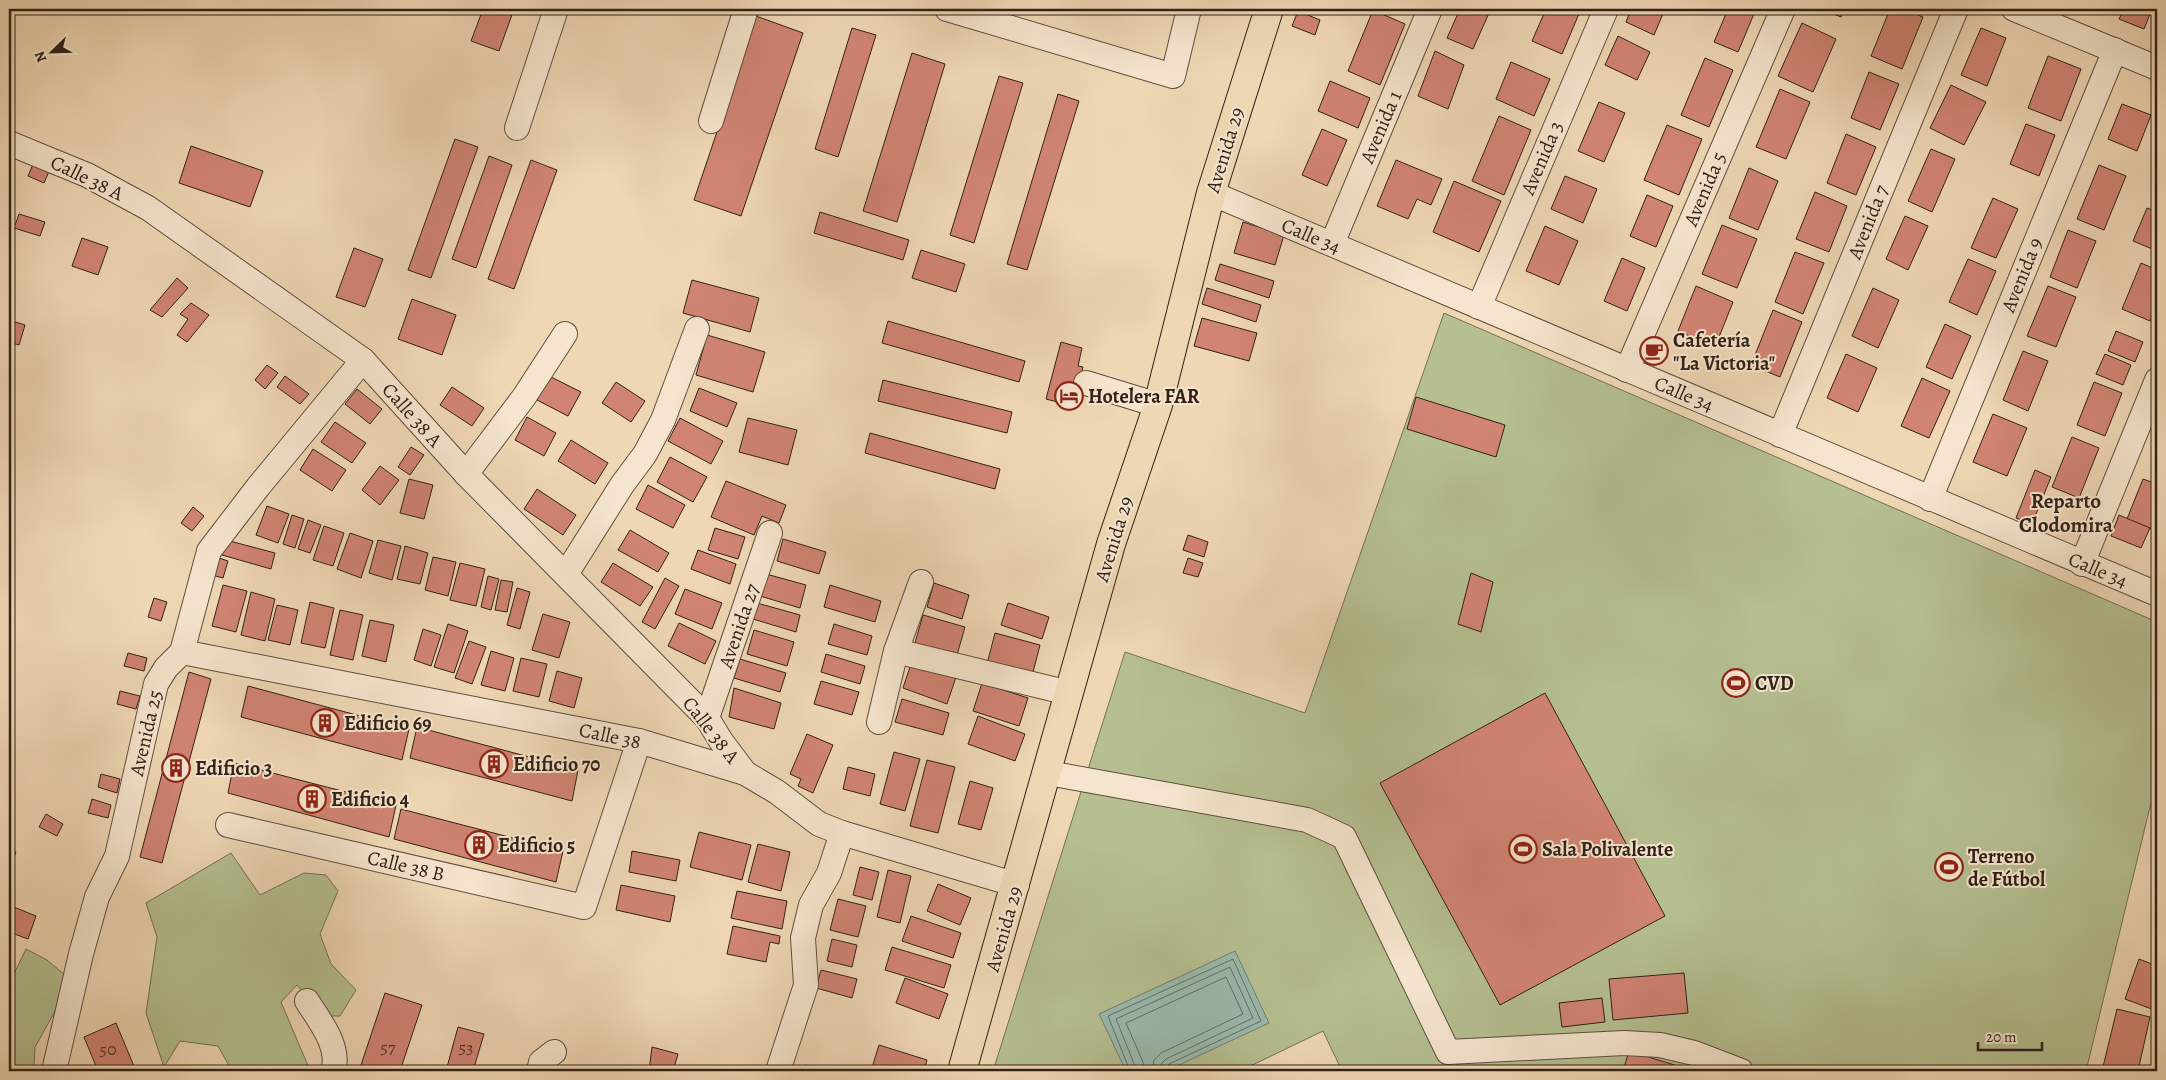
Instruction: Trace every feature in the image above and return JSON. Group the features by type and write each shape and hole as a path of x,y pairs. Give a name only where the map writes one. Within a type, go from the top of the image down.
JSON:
{"main road":[{"name":"Avenida 29","path":"962,1071 1017,885 1111,544 1158,405 1211,193 1269,9"}],"street":[{"path":"518,128 556,9"},
{"path":"711,121 746,9"},
{"path":"947,9 1173,76 1189,9"},
{"name":"Avenida 1","path":"1332,244 1430,9"},
{"name":"Avenida 3","path":"1479,307 1606,9"},
{"name":"Avenida 5","path":"1627,370 1783,9"},
{"name":"Avenida 7","path":"1780,435 1956,9"},
{"path":"2014,9 2157,68"},
{"name":"Avenida 9","path":"1930,499 2115,50"},
{"name":"Calle 38 A","path":"10,150 87,175 148,208 363,360 466,474 707,718 721,741 745,773"},
{"name":"Calle 34","path":"1211,193 2082,564 2157,594"},
{"path":"566,574 622,486 645,454 663,420 698,329"},
{"path":"466,474 524,397 565,334"},
{"name":"Avenida 25","path":"54,1071 81,954 98,897 118,856 156,684 166,668 182,652 209,551 258,487 363,360"},
{"path":"2082,564 2157,380"},
{"path":"1086,383 1158,405"},
{"name":"Avenida 27","path":"707,718 770,533"},
{"path":"879,722 896,651 921,582"},
{"path":"896,651 1069,693"},
{"name":"Calle 38","path":"182,652 639,741 745,773 777,792 819,824 842,833 1017,885"},
{"name":"Calle 38 B","path":"228,825 584,907 639,741"},
{"path":"1048,773 1307,820 1344,838 1448,1052 1624,1043 1660,1045 1694,1053 1741,1071"},
{"path":"778,1071 806,985 803,938 811,905 829,872 842,833"},
{"path":"307,1001 330,1039 335,1065 333,1071"},
{"path":"539,1071 542,1062 554,1052"}],"green space":[{"name":"CVD","path":"1444,313 2157,622 2157,778 2086,1071 1342,1071 1323,1031 1240,1071 993,1071 1125,652 1305,713"},
{"path":"231,853 260,895 304,873 326,875 338,891 320,934 331,964 356,990 340,1016 324,1016 297,985 281,1002 309,1068 308,1071 232,1071 218,1046 180,1041 164,1067 146,1013 157,937 146,903"},
{"path":"26,949 47,960 65,975 58,1006 35,1047 34,1066 31,1071 9,1071 9,984"}],"water":[{"path":"1235,951 1269,1023 1166,1071 1126,1071 1099,1014"}],"building":[{"path":"483,9 514,9 499,51 471,41"},
{"path":"1460,9 1480,9 1489,13 1473,49 1447,38"},
{"path":"1546,9 1581,9 1562,54 1532,41"},
{"path":"1631,9 1665,9 1654,35 1626,22"},
{"path":"1728,9 1756,9 1738,52 1714,42"},
{"path":"1822,9 1845,9 1841,17"},
{"path":"1890,9 1903,9 1923,17 1902,69 1871,56"},
{"path":"2098,9 2114,9 2112,14"},
{"path":"2124,9 2152,9 2144,29 2119,19"},
{"path":"1373,10 1405,24 1380,85 1348,71"},
{"path":"1298,11 1320,20 1315,35 1292,26"},
{"path":"756,16 803,33 741,216 694,200"},
{"path":"2157,20 2157,33 2153,31"},
{"path":"1802,23 1836,39 1813,92 1778,76"},
{"path":"852,28 876,35 838,157 815,149"},
{"path":"1981,28 2006,38 1987,86 1961,75"},
{"path":"1618,36 1650,52 1637,80 1605,65"},
{"path":"1435,51 1464,65 1448,109 1418,96"},
{"path":"912,53 945,64 897,222 863,211"},
{"path":"2048,56 2081,69 2061,121 2028,108"},
{"path":"1705,58 1733,70 1709,127 1681,115"},
{"path":"1511,62 1550,79 1534,116 1496,99"},
{"path":"1869,72 1899,84 1880,130 1851,118"},
{"path":"999,76 1023,83 974,243 950,235"},
{"path":"1330,81 1370,98 1358,128 1318,111"},
{"path":"1951,85 1986,102 1964,145 1930,128"},
{"path":"1780,89 1810,102 1786,159 1756,147"},
{"path":"1058,94 1079,101 1027,270 1007,264"},
{"path":"1599,102 1625,113 1604,162 1578,151"},
{"path":"2122,104 2151,115 2137,151 2108,139"},
{"path":"1499,116 1531,130 1504,195 1472,181"},
{"path":"2026,124 2055,135 2039,176 2010,164"},
{"path":"1667,125 1702,139 1679,195 1644,180"},
{"path":"1322,129 1347,140 1327,186 1302,175"},
{"path":"1846,134 1876,147 1856,195 1827,183"},
{"path":"455,139 478,147 431,278 408,270"},
{"path":"191,146 263,171 250,207 179,183"},
{"path":"1931,149 1955,159 1932,212 1908,201"},
{"path":"489,156 512,165 476,268 452,259"},
{"path":"531,160 557,170 514,289 488,279"},
{"path":"1396,160 1442,179 1431,205 1417,199 1408,219 1377,206"},
{"path":"34,162 50,169 44,183 28,176"},
{"path":"2099,165 2126,176 2104,230 2077,219"},
{"path":"1749,168 1778,181 1758,230 1729,218"},
{"path":"1565,176 1597,189 1583,223 1551,209"},
{"path":"1454,181 1501,201 1479,252 1433,232"},
{"path":"1815,192 1847,206 1829,252 1796,239"},
{"path":"1647,195 1673,206 1656,247 1630,236"},
{"path":"1993,198 2018,209 1996,258 1971,248"},
{"path":"2147,208 2157,212 2157,251 2133,241"},
{"path":"820,212 909,240 903,260 814,233"},
{"path":"19,214 45,222 40,236 14,228"},
{"path":"1905,216 1928,226 1908,270 1886,259"},
{"path":"1243,222 1284,235 1275,265 1234,253"},
{"path":"1722,225 1757,239 1737,288 1702,274"},
{"path":"1545,226 1578,241 1559,285 1526,271"},
{"path":"2068,230 2096,241 2077,288 2050,277"},
{"path":"82,238 108,247 98,275 72,266"},
{"path":"354,248 383,259 365,307 336,297"},
{"path":"921,250 965,264 956,292 912,278"},
{"path":"1795,252 1824,263 1803,314 1775,302"},
{"path":"1622,258 1645,268 1627,311 1604,301"},
{"path":"1968,259 1996,271 1977,315 1949,302"},
{"path":"2141,263 2157,270 2157,303 2150,321 2122,309"},
{"path":"1220,264 1274,281 1269,298 1215,280"},
{"path":"177,278 188,288 162,317 150,310"},
{"path":"692,280 759,298 750,332 683,313"},
{"path":"1696,286 1733,302 1715,347 1678,331"},
{"path":"2048,286 2076,297 2056,347 2027,336"},
{"path":"1207,288 1261,305 1256,322 1202,304"},
{"path":"1873,288 1899,300 1878,348 1852,336"},
{"path":"412,299 456,315 442,355 398,339"},
{"path":"191,303 209,315 187,342 177,335 188,319 180,314"},
{"path":"1773,310 1802,322 1780,377 1751,365"},
{"path":"1202,318 1257,333 1249,361 1194,346"},
{"path":"9,320 25,325 19,345 9,342"},
{"path":"888,321 1025,361 1019,382 882,343"},
{"path":"1945,324 1971,336 1952,379 1926,367"},
{"path":"2116,331 2143,342 2135,362 2108,351"},
{"path":"707,335 765,352 753,392 696,375"},
{"path":"1061,342 1082,348 1078,366 1083,367 1078,386 1075,383 1069,405 1046,399"},
{"path":"2023,351 2048,361 2028,411 2003,400"},
{"path":"1846,354 1877,368 1858,412 1827,398"},
{"path":"2105,354 2131,365 2123,385 2096,374"},
{"path":"267,365 278,373 265,389 255,380"},
{"path":"285,376 309,394 300,404 277,387"},
{"path":"549,376 581,392 568,416 537,400"},
{"path":"1922,378 1950,391 1929,438 1901,426"},
{"path":"883,380 1012,412 1007,433 878,401"},
{"path":"616,382 645,401 631,422 602,403"},
{"path":"2094,382 2122,393 2105,436 2077,425"},
{"path":"452,387 484,408 472,426 440,405"},
{"path":"699,388 737,403 727,427 690,411"},
{"path":"357,389 382,409 370,424 345,404"},
{"path":"1416,397 1505,425 1496,457 1407,429"},
{"path":"1993,414 2027,428 2007,476 1973,462"},
{"path":"527,417 556,433 544,456 515,440"},
{"path":"680,418 723,441 711,464 668,441"},
{"path":"748,418 797,430 788,465 739,452"},
{"path":"335,422 366,443 352,463 321,442"},
{"path":"870,433 1000,469 995,489 865,453"},
{"path":"2072,437 2099,448 2079,498 2052,487"},
{"path":"571,440 608,463 595,484 558,461"},
{"path":"411,447 424,455 410,475 398,467"},
{"path":"313,449 346,470 332,491 300,470"},
{"path":"670,457 707,477 693,502 657,482"},
{"path":"380,466 399,480 380,505 362,490"},
{"path":"2035,470 2051,477 2032,524 2016,518"},
{"path":"409,479 433,485 424,519 400,513"},
{"path":"2143,479 2157,484 2157,531 2127,519"},
{"path":"726,481 786,505 779,523 762,516 754,535 711,517"},
{"path":"648,485 685,505 673,528 636,509"},
{"path":"537,489 576,515 563,535 524,509"},
{"path":"267,506 289,514 278,543 256,535"},
{"path":"193,507 204,516 192,531 181,523"},
{"path":"292,515 304,519 295,548 283,544"},
{"path":"2119,515 2150,528 2141,548 2111,536"},
{"path":"308,520 321,525 310,553 298,549"},
{"path":"324,526 344,533 333,566 313,560"},
{"path":"715,528 745,537 738,559 708,550"},
{"path":"630,530 669,553 658,572 618,550"},
{"path":"350,533 373,541 361,578 337,569"},
{"path":"1188,535 1208,542 1204,557 1183,550"},
{"path":"783,539 826,552 819,574 777,561"},
{"path":"226,540 275,553 271,569 222,555"},
{"path":"378,540 401,546 392,580 369,573"},
{"path":"405,546 428,553 420,584 397,579"},
{"path":"698,550 736,564 730,584 691,569"},
{"path":"216,557 228,561 223,578 212,575"},
{"path":"433,557 456,562 448,596 425,590"},
{"path":"1188,558 1203,563 1198,577 1183,573"},
{"path":"460,563 485,569 476,606 450,600"},
{"path":"613,563 653,587 640,606 601,582"},
{"path":"1471,573 1493,582 1481,632 1458,624"},
{"path":"766,574 806,585 800,608 760,596"},
{"path":"488,576 499,579 491,610 481,607"},
{"path":"665,578 679,586 655,629 642,622"},
{"path":"501,580 513,582 507,612 495,610"},
{"path":"934,583 969,595 962,619 927,607"},
{"path":"223,585 247,591 236,632 212,626"},
{"path":"830,585 881,601 875,622 824,607"},
{"path":"517,588 530,592 520,629 507,625"},
{"path":"685,589 722,603 712,629 675,614"},
{"path":"251,592 275,599 265,641 241,635"},
{"path":"154,598 167,602 161,621 148,617"},
{"path":"310,602 334,608 325,648 301,643"},
{"path":"757,603 800,615 796,632 753,619"},
{"path":"1008,603 1049,617 1042,639 1001,625"},
{"path":"277,605 298,610 290,645 268,640"},
{"path":"340,610 363,615 353,660 330,655"},
{"path":"543,614 570,622 559,658 532,650"},
{"path":"923,615 965,627 957,655 915,643"},
{"path":"370,620 394,625 386,662 362,656"},
{"path":"679,623 716,641 705,664 668,646"},
{"path":"448,624 468,631 454,673 434,667"},
{"path":"834,624 872,636 867,655 828,644"},
{"path":"423,629 441,635 431,666 414,660"},
{"path":"754,630 794,642 787,666 747,654"},
{"path":"995,633 1040,645 1032,676 987,664"},
{"path":"469,641 486,647 472,684 455,678"},
{"path":"491,651 514,658 505,691 481,685"},
{"path":"128,653 147,658 144,671 124,666"},
{"path":"826,654 865,666 860,684 821,672"},
{"path":"521,658 547,664 539,697 513,691"},
{"path":"740,659 786,673 780,692 734,678"},
{"path":"912,661 956,677 947,704 903,688"},
{"path":"557,671 582,678 574,708 549,701"},
{"name":"Edificio 3","path":"189,672 211,679 162,863 140,857"},
{"path":"821,681 859,692 852,715 814,704"},
{"path":"982,683 1028,698 1019,726 973,711"},
{"name":"Edificio 69","path":"248,686 409,729 402,760 241,717"},
{"path":"734,688 781,703 774,729 729,717"},
{"path":"120,691 140,696 136,709 117,704"},
{"name":"Sala Polivalente","path":"1545,693 1665,916 1500,1005 1380,783"},
{"path":"902,699 949,713 943,735 895,722"},
{"path":"978,716 1025,734 1015,761 968,744"},
{"name":"Edificio 70","path":"417,727 578,770 572,801 410,758"},
{"path":"807,734 833,745 813,793 798,786 801,779 790,774"},
{"path":"894,752 920,759 905,811 880,804"},
{"path":"927,760 955,767 938,833 910,826"},
{"name":"Edificio 4","path":"234,763 396,805 389,837 228,793"},
{"path":"848,767 875,774 870,796 843,789"},
{"path":"101,774 120,779 117,793 98,787"},
{"path":"970,781 993,788 981,830 958,824"},
{"path":"92,799 111,805 108,818 88,813"},
{"name":"Edificio 5","path":"401,809 563,851 556,882 394,839"},
{"path":"46,814 63,824 57,836 39,827"},
{"path":"699,832 751,845 742,880 690,867"},
{"path":"758,844 790,852 781,891 748,882"},
{"path":"9,849 16,852 10,867 9,867"},
{"path":"632,851 680,860 676,881 629,872"},
{"path":"860,867 879,872 872,900 853,895"},
{"path":"888,870 911,876 900,923 877,917"},
{"path":"938,884 971,898 960,925 927,911"},
{"path":"621,885 675,896 670,922 616,910"},
{"path":"737,891 787,901 782,929 731,918"},
{"path":"838,899 866,906 858,937 830,930"},
{"path":"9,905 36,916 28,939 9,932"},
{"path":"911,916 961,933 953,958 902,941"},
{"path":"733,926 780,936 779,944 770,942 766,962 727,954"},
{"path":"832,939 857,945 852,967 827,961"},
{"path":"892,947 951,965 944,988 885,970"},
{"path":"2139,959 2157,966 2157,1011 2125,999"},
{"path":"821,970 857,979 852,998 816,988"},
{"path":"1684,973 1688,1013 1613,1020 1609,979"},
{"path":"905,978 948,994 939,1019 896,1003"},
{"path":"385,993 422,1005 400,1071 359,1071"},
{"path":"1602,998 1605,1022 1562,1027 1559,1003"},
{"path":"2117,1009 2150,1017 2138,1071 2102,1071"},
{"path":"116,1023 136,1071 98,1071 84,1037"},
{"path":"458,1027 484,1034 473,1071 446,1071"},
{"path":"879,1045 927,1060 924,1071 871,1071"},
{"path":"652,1047 678,1054 673,1071 649,1071"},
{"path":"1629,1051 1694,1071 1623,1071"},
{"path":"805,1065 829,1071 803,1071"}],"place":[{"name":"Cafetería \"La Victoria\"","path":"1654,351"},
{"name":"Hotelera FAR","path":"1069,396"},
{"name":"CVD","path":"1736,683"},
{"name":"Edificio 69","path":"325,723"},
{"name":"Edificio 70","path":"494,764"},
{"name":"Edificio 3","path":"176,768"},
{"name":"Edificio 4","path":"312,799"},
{"name":"Edificio 5","path":"479,845"},
{"name":"Sala Polivalente","path":"1523,849"},
{"name":"Terreno de Fútbol","path":"1949,867"}],"district":[{"name":"Reparto Clodomira","path":"2066,513"}]}
